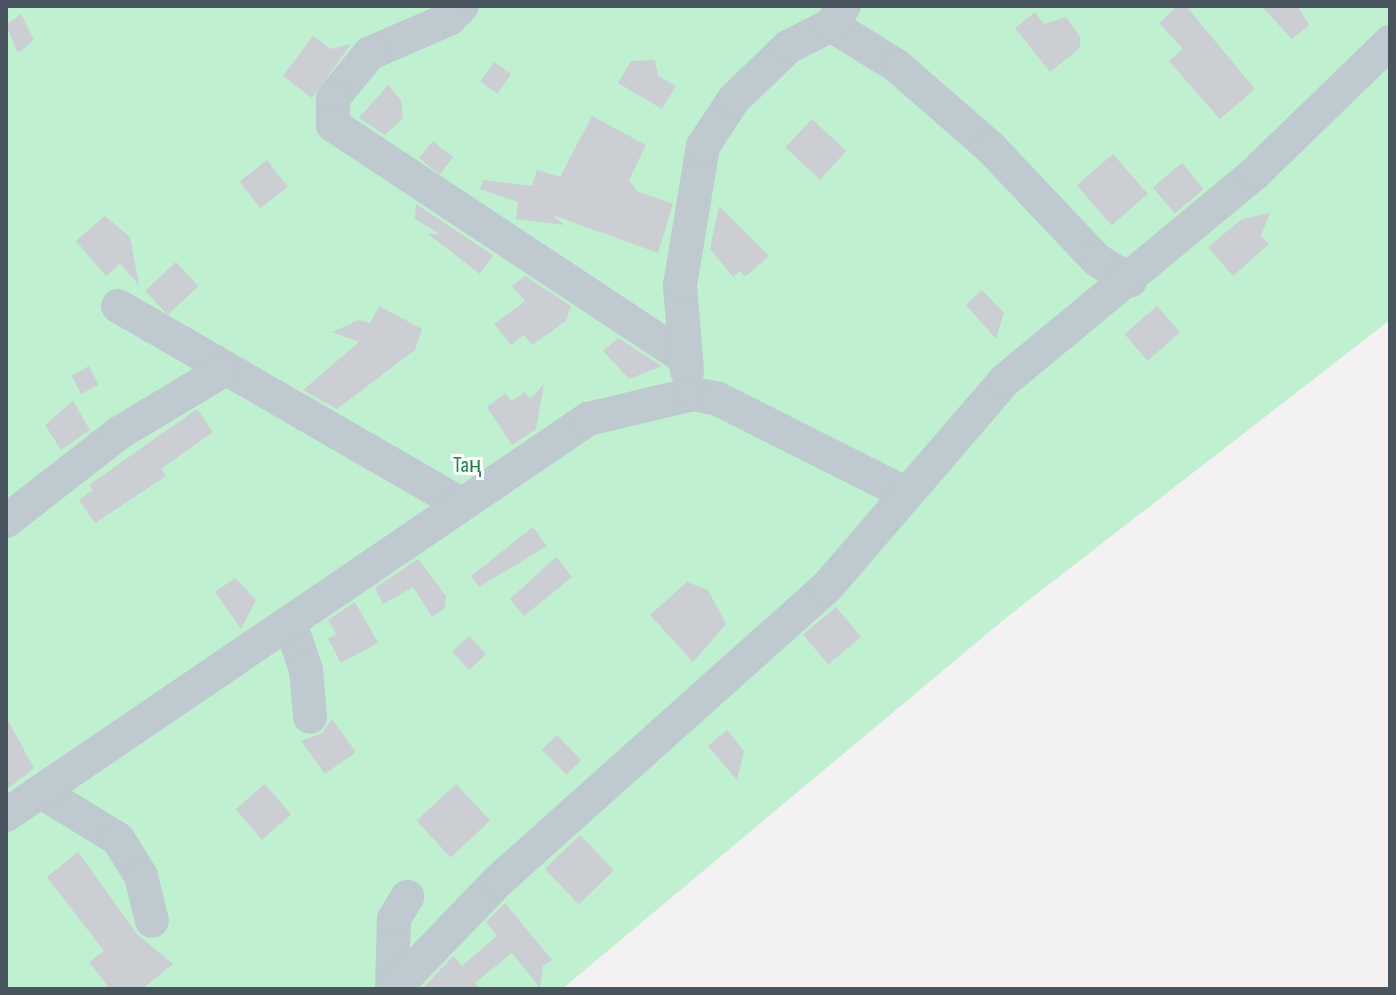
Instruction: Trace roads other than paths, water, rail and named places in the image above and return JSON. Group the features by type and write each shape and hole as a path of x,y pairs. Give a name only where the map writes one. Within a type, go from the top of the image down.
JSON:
{"street":[{"path":"462,6 449,19 370,53 337,91 328,111 333,125 684,357"},
{"path":"693,394 684,357 680,285 703,146 734,99 788,47 838,16 991,148 1097,260 1130,281"},
{"path":"393,989 498,881 827,587 1004,381 1130,281 1302,131 1390,42"},
{"path":"118,306 222,371 459,503"},
{"path":"6,521 119,433 222,371"},
{"path":"6,815 43,793 290,623 459,503 588,419 693,394 718,399 905,493"},
{"path":"290,623 306,670 310,717"},
{"path":"43,793 118,839 141,876 152,921"},
{"path":"393,989 394,919 407,897"}],"park label":[{"name":"Таң","path":"467,466"}]}
